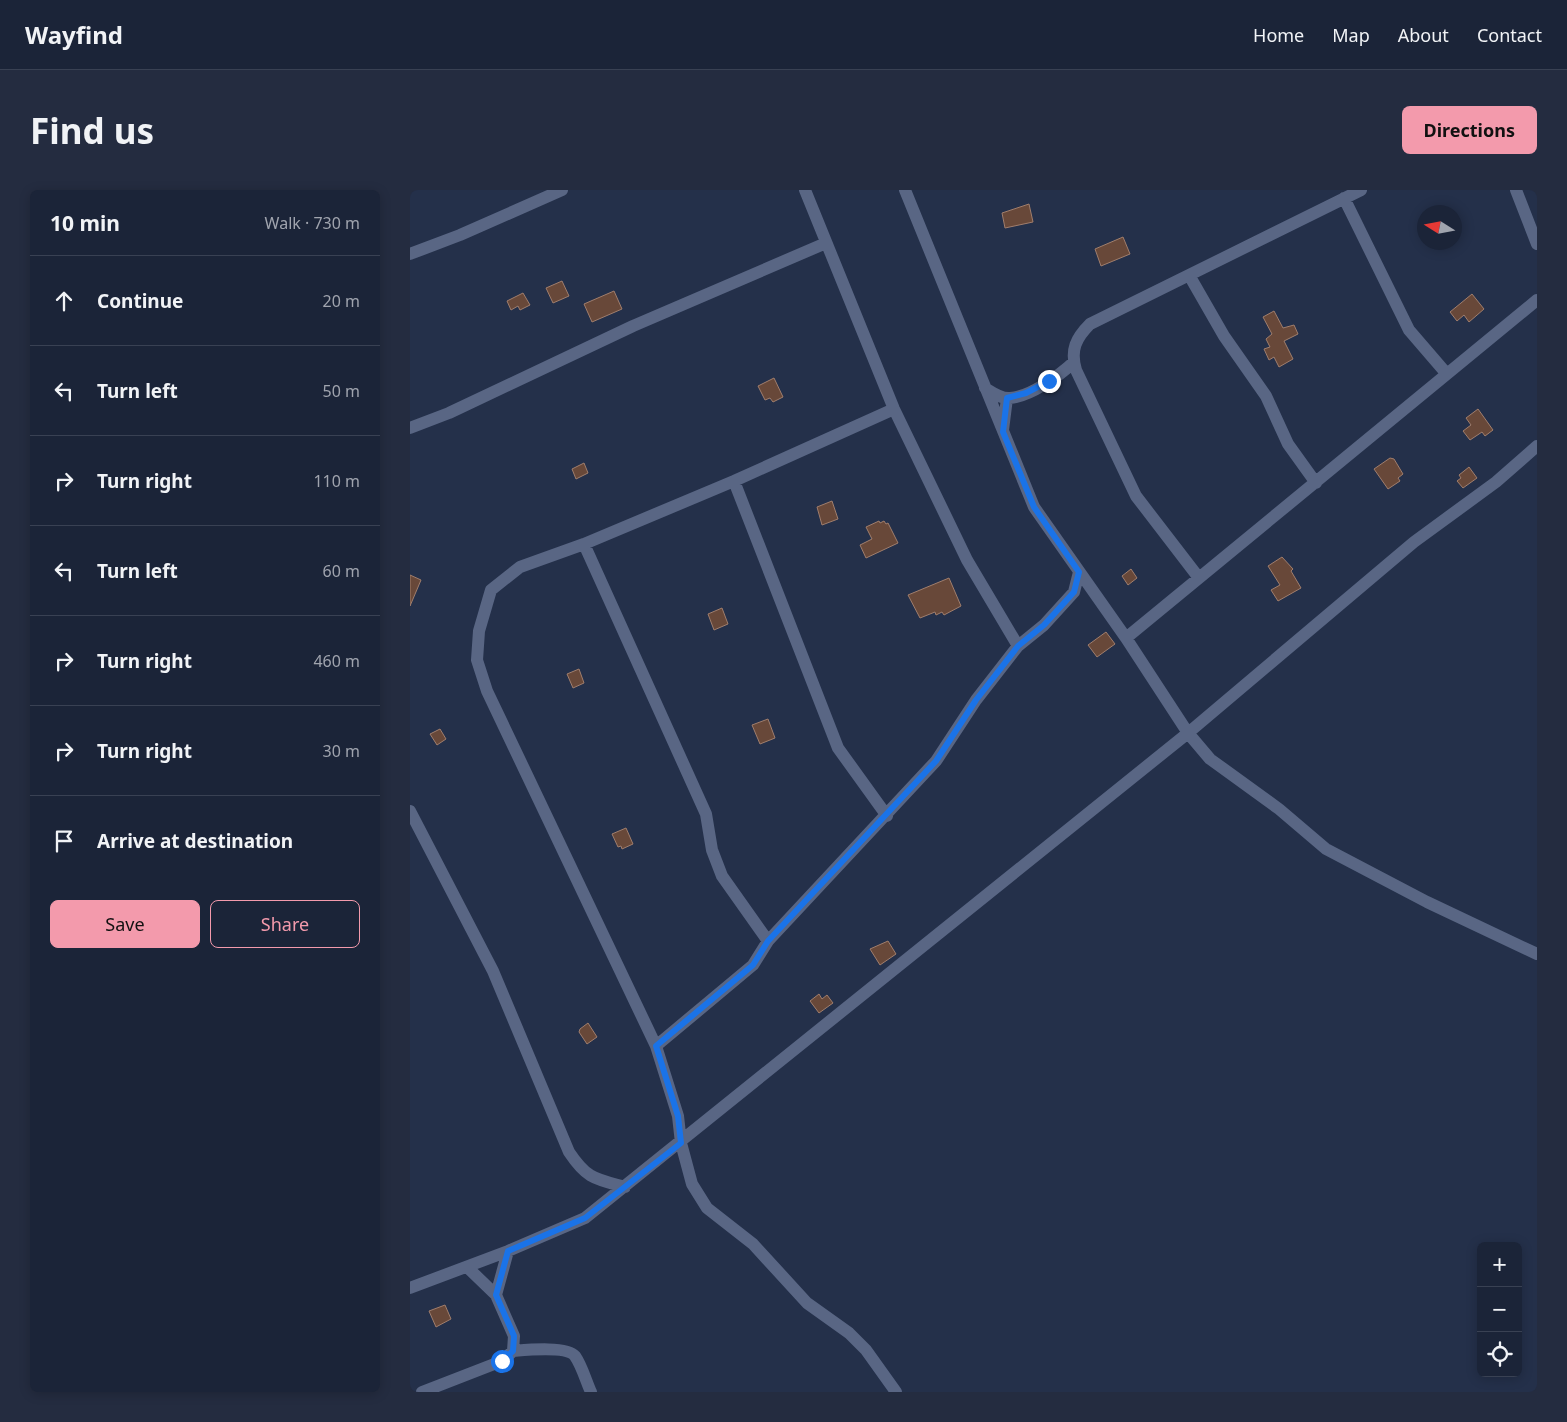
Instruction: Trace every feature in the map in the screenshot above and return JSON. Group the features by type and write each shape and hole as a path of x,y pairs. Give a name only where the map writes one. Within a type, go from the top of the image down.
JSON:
{"street":[{"path":"410,254 460,235 562,190"},
{"path":"805,190 894,409 967,560 1018,646"},
{"path":"905,190 1034,507 1126,638 1188,734 1210,760 1279,809 1326,849 1427,902 1537,954"},
{"path":"1199,578 1136,496 1074,362 1077,336 1090,324 1361,190"},
{"path":"1516,190 1537,244"},
{"path":"1344,198 1409,330 1446,373"},
{"path":"410,428 449,413 633,326 826,243"},
{"path":"1189,275 1224,336 1266,396 1288,444 1316,483"},
{"path":"1126,638 1537,300"},
{"path":"985,388 1000,397 1007,398 1026,393 1049,381 1074,362"},
{"path":"1003,432 1007,398"},
{"path":"894,409 734,481 584,544 520,568 491,590 479,632 477,660 487,691 656,1046 678,1116 681,1143 692,1184 707,1208 753,1244 807,1303 849,1334 866,1350 896,1392"},
{"path":"410,1288 508,1251 585,1218 681,1143 1188,734 1414,542 1496,482 1537,446"},
{"path":"734,481 838,748 887,816"},
{"path":"584,544 706,814 712,850 722,876 768,941"},
{"path":"656,1046 753,965 768,941 887,816 936,761 976,700 1018,646 1061,608 1074,592 1079,572"},
{"path":"410,811 493,971 569,1152 578,1166 592,1178 625,1187"},
{"path":"496,1295 508,1251"},
{"path":"467,1267 496,1295 514,1336 513,1351"},
{"path":"422,1392 502,1361 513,1351 568,1351 574,1356 591,1392"}],"building":[{"path":"1029,204 1033,222 1005,228 1002,213"},
{"path":"1123,237 1130,254 1101,266 1095,249"},
{"path":"562,281 569,296 553,303 546,288"},
{"path":"614,291 622,309 592,322 584,304"},
{"path":"523,293 530,305 520,310 518,306 511,310 507,301"},
{"path":"1472,294 1484,309 1469,322 1464,315 1457,321 1450,312"},
{"path":"1274,311 1283,328 1294,325 1298,334 1284,341 1293,359 1279,367 1274,357 1269,360 1264,349 1270,347 1266,339 1272,334 1263,317"},
{"path":"774,378 783,397 773,402 770,398 765,400 758,386"},
{"path":"1478,409 1493,430 1485,436 1482,432 1470,440 1463,431 1471,425 1466,418"},
{"path":"1390,458 1394,459 1403,474 1398,478 1400,481 1388,489 1374,469"},
{"path":"584,463 588,473 576,479 572,469"},
{"path":"1469,467 1477,478 1463,488 1457,481 1461,478 1459,475"},
{"path":"832,501 838,519 822,525 817,507"},
{"path":"879,521 880,523 884,521 886,524 888,523 898,543 866,558 860,545 872,539 866,527"},
{"path":"1282,557 1293,569 1291,571 1301,588 1278,601 1271,590 1280,585 1268,566"},
{"path":"1131,569 1137,578 1128,585 1122,576"},
{"path":"410,575 421,580 410,606"},
{"path":"949,578 961,606 944,615 942,612 936,615 935,612 920,618 908,595"},
{"path":"722,608 728,624 714,630 708,614"},
{"path":"1106,632 1115,644 1097,657 1088,645"},
{"path":"579,669 584,683 573,688 567,674"},
{"path":"768,719 775,738 760,744 752,725"},
{"path":"440,729 446,739 437,745 430,734"},
{"path":"626,828 633,844 622,849 621,846 618,847 612,834"},
{"path":"888,941 896,954 880,965 870,949"},
{"path":"819,994 822,999 827,995 833,1003 819,1013 810,1001"},
{"path":"588,1023 597,1037 587,1044 579,1032"},
{"path":"445,1305 451,1319 436,1327 429,1311"}],"route":[{"path":"502,1361 513,1351 514,1336 496,1295 500,1273 508,1251 585,1218 681,1143 678,1116 656,1046 724,987 753,965 768,941 887,816 936,761 976,700 1018,646 1044,625 1074,592 1079,572 1034,507 1003,432 1007,398 1026,393 1049,381"}]}
